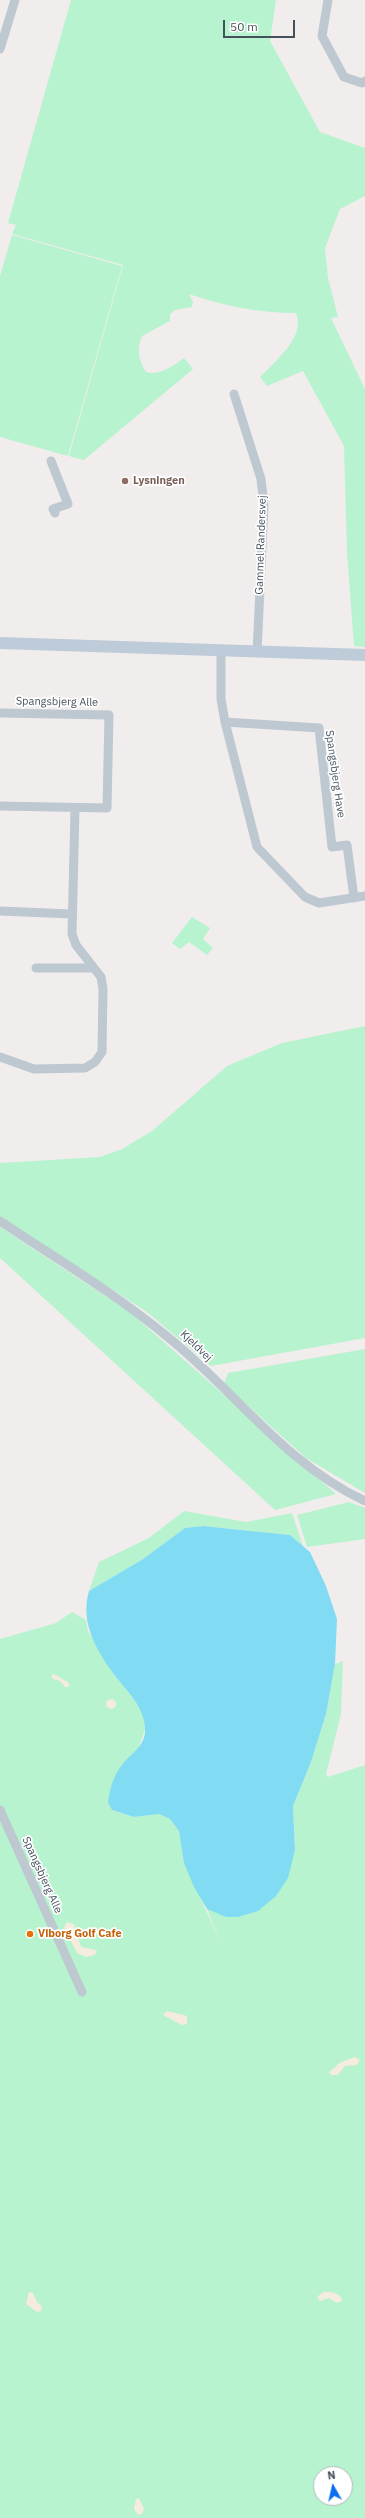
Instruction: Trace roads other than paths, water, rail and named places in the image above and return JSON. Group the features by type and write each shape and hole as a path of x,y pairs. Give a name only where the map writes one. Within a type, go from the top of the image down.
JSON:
{"street":[{"path":"0,49 15,0"},
{"path":"329,1 322,36 344,77 362,83 365,81"},
{"name":"Gammel Randersvej","path":"234,394 261,479 264,505 257,652"},
{"path":"51,461 68,504 53,510 55,513"},
{"path":"0,642 365,655"},
{"path":"221,650 221,699 225,722 257,847 305,897 319,903 365,896"},
{"name":"Spangsbjerg Alle","path":"0,713 109,715 107,808 0,806"},
{"name":"Spangsbjerg Have","path":"225,722 319,728 332,847 346,845 354,898"},
{"path":"0,1057 34,1069 85,1068 95,1062 102,1052 103,989 100,977 76,945 72,934 75,808"},
{"path":"0,911 72,914"},
{"path":"36,968 94,968"},
{"name":"Kjeldvej","path":"0,1221 119,1301 170,1338 264,1430 310,1469 341,1490 365,1501"},
{"name":"Spangsbjerg Alle","path":"0,1810 82,1992"}],"water":[{"path":"203,1526 290,1535 310,1552 326,1586 337,1619 335,1664 326,1714 311,1762 293,1806 295,1850 288,1878 276,1896 258,1911 238,1917 226,1917 207,1909 194,1887 184,1863 179,1831 170,1819 159,1814 134,1817 112,1810 108,1802 112,1783 121,1766 140,1745 145,1735 145,1729 142,1715 137,1703 112,1672 98,1650 89,1628 87,1616 89,1591 143,1559 185,1528"}],"place":[{"name":"Lysningen","path":"125,481"},
{"name":"Viborg Golf Cafe","path":"30,1934"}]}
